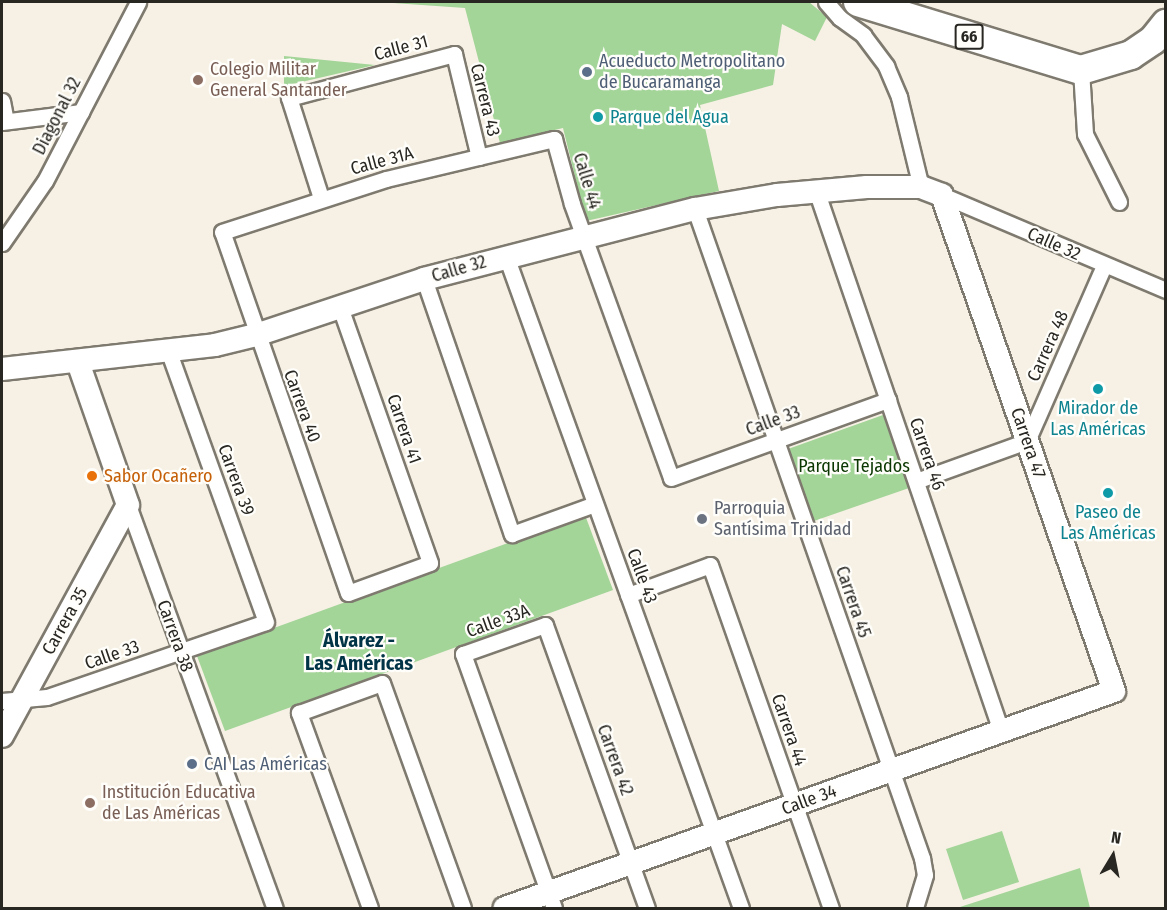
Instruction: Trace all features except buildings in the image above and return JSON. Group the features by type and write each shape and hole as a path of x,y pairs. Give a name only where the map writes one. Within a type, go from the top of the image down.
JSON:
{"highway":[{"name":"66","path":"858,2 1081,70"},
{"path":"1081,70 1131,56 1153,40 1166,24"}],"street":[{"name":"Diagonal 32","path":"2,243 45,181 138,2"},
{"path":"826,2 840,18 863,35 886,66 899,97 921,187 942,195"},
{"name":"Calle 31","path":"321,198 290,98 453,54"},
{"name":"Carrera 43","path":"453,54 479,157"},
{"path":"1081,70 1086,134 1119,201"},
{"path":"2,101 4,121 81,112"},
{"name":"Calle 31A","path":"222,232 321,198 554,139"},
{"name":"Calle 44","path":"554,139 585,234"},
{"name":"Calle 32","path":"3,371 169,352 256,335 424,279 585,234 695,209 816,190 921,187"},
{"name":"Carrera 46","path":"816,190 1001,731"},
{"name":"Calle 32","path":"942,195 1104,266 1166,290"},
{"name":"Carrera 47","path":"942,195 1114,691"},
{"name":"Carrera 45","path":"695,209 922,858 925,875 915,908"},
{"name":"Carrera 40","path":"222,232 256,335 348,593"},
{"name":"Calle 33","path":"585,234 671,478 888,400"},
{"name":"Calle 43","path":"506,256 741,909"},
{"name":"Carrera 48","path":"1027,441 1104,266"},
{"path":"424,279 512,534 595,504"},
{"name":"Carrera 41","path":"340,307 430,563 348,593"},
{"name":"Carrera 39","path":"169,352 266,622"},
{"name":"Carrera 38","path":"78,362 275,909"},
{"path":"916,481 1027,441"},
{"name":"Carrera 35","path":"2,736 11,701 128,505"},
{"name":"Carrera 44","path":"628,595 710,565 831,909"},
{"name":"Calle 33","path":"11,701 47,697 266,622"},
{"name":"Calle 33A","path":"545,625 463,654 552,901"},
{"name":"Carrera 42","path":"545,625 647,909"},
{"path":"370,909 299,713 382,683 463,909"},
{"name":"Calle 34","path":"505,909 552,901 631,863 1114,691"}],"green space":[{"name":"Parque del Agua","path":"379,2 809,2 827,17 815,41 782,24 773,85 700,105 719,191 586,221 563,128 500,143 465,8"},
{"path":"284,56 375,65 284,86"},
{"name":"Parque Tejados","path":"883,415 909,488 814,521 788,449"},
{"path":"585,515 613,590 225,731 197,656"},
{"path":"1002,831 1019,882 963,900 946,849"},
{"path":"1080,868 1090,908 959,908 960,907"}],"place":[{"name":"Acueducto Metropolitano de Bucaramanga","path":"587,72"},
{"name":"Colegio Militar General Santander","path":"198,80"},
{"name":"Parque del Agua","path":"598,117"},
{"name":"Mirador de Las Américas","path":"1098,389"},
{"name":"Sabor Ocañero","path":"92,476"},
{"name":"Paseo de Las Américas","path":"1108,493"},
{"name":"Parroquia Santísima Trinidad","path":"702,519"},
{"name":"CAI Las Américas","path":"192,764"},
{"name":"Institución Educativa de Las Américas","path":"90,803"}],"district":[{"name":"Álvarez - Las Américas","path":"359,652"}]}
